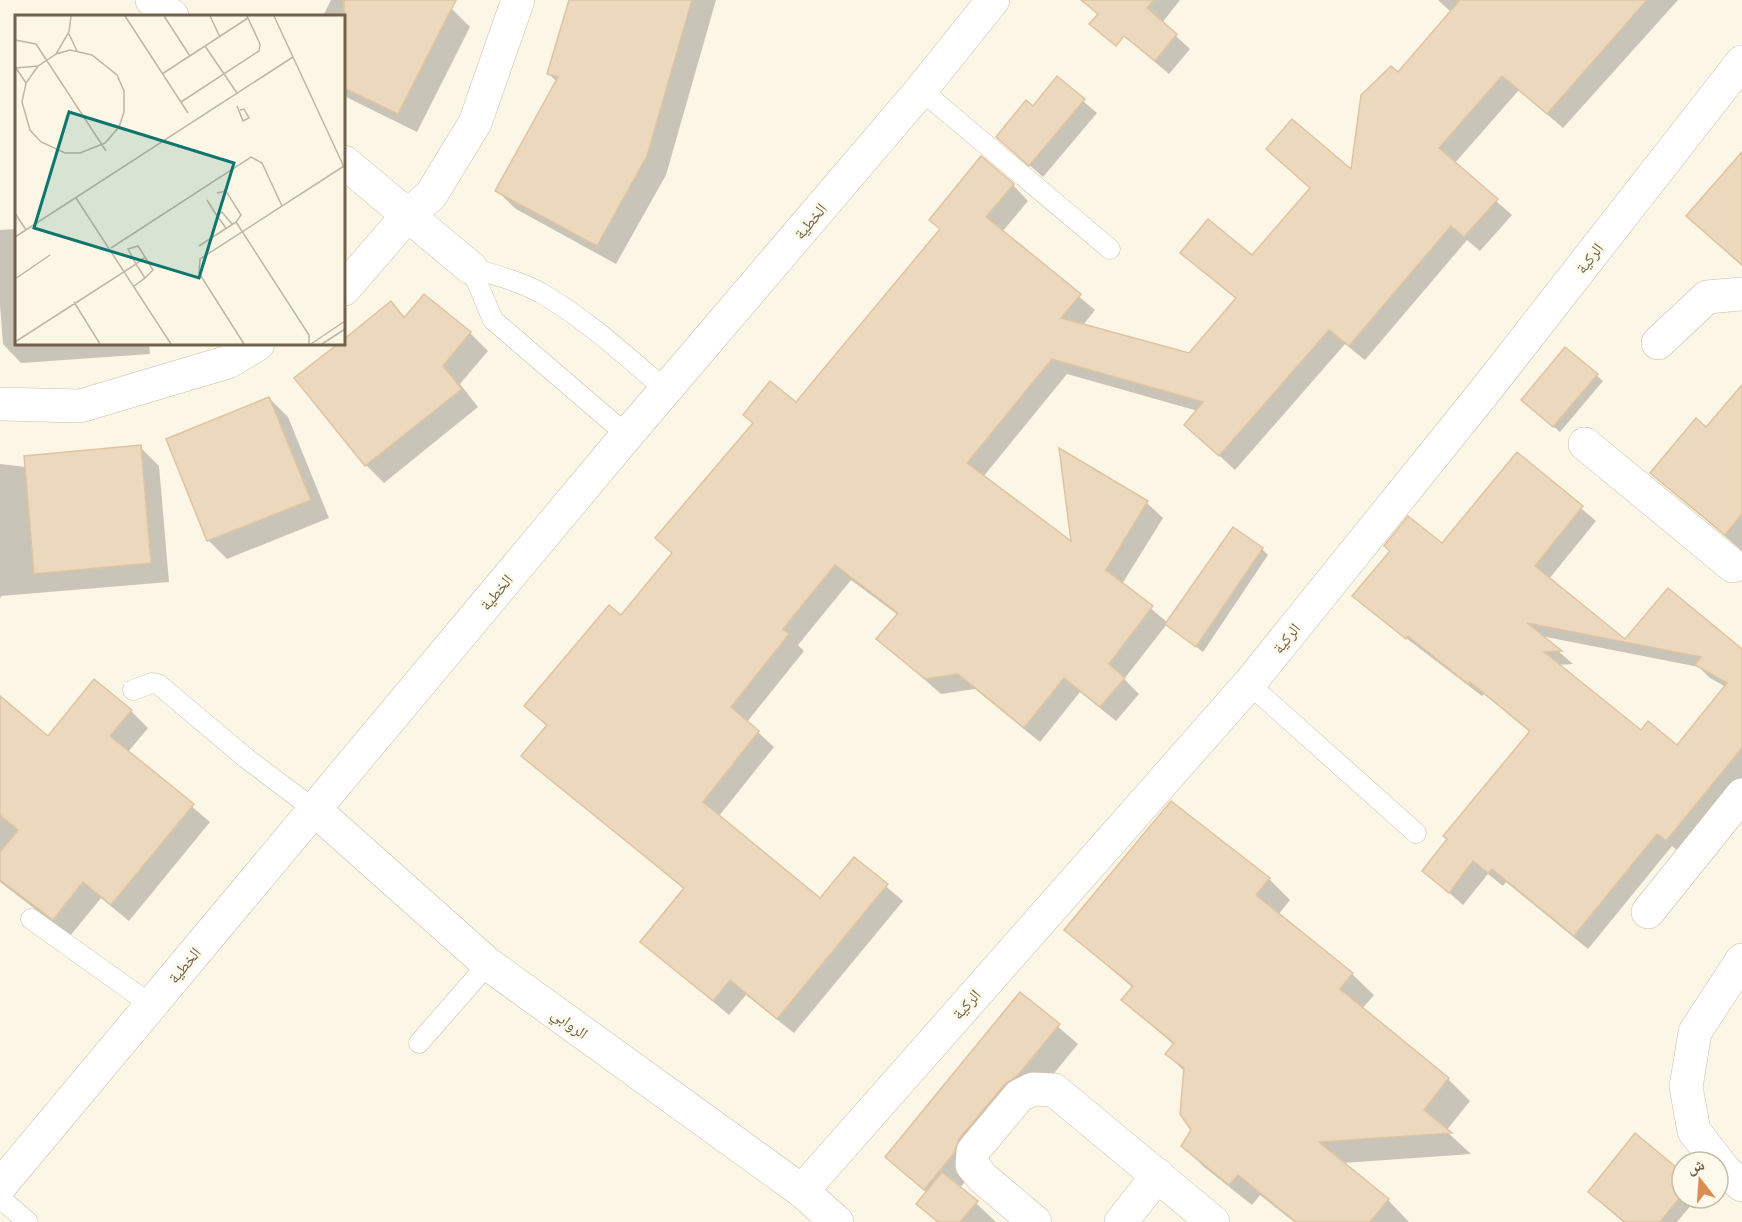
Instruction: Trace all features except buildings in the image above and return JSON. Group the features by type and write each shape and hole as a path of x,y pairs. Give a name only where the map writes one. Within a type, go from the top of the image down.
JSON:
{"street":[{"path":"152,0 171,15"},
{"path":"345,288 407,216 431,195 475,123 518,0"},
{"name":"الخطية","path":"0,1186 627,435 921,90 993,0"},
{"name":"الركية","path":"802,1191 1249,684 1485,391 1742,62"},
{"path":"345,163 471,268"},
{"path":"1658,343 1707,297 1742,294"},
{"path":"0,404 80,406 228,362 256,345"},
{"path":"1585,444 1739,565"},
{"path":"1648,912 1742,795"},
{"name":"الروابي","path":"315,810 488,964 802,1191 837,1222"},
{"path":"1742,960 1695,1032 1686,1087 1694,1131 1726,1172 1742,1185"},
{"path":"1035,1222 983,1178 972,1165 973,1151 1019,1096 1033,1089 1054,1090 1213,1222"},
{"path":"1121,1222 1158,1175"}],"lane":[{"path":"921,90 1110,249"},
{"path":"471,268 514,281 541,293 596,332 666,390"},
{"path":"471,268 493,320 627,435"},
{"path":"134,690 152,683 158,684 246,758 315,810"},
{"path":"1249,684 1416,833"},
{"path":"31,919 150,1004"},
{"path":"419,1043 488,964"},
{"path":"0,1198 28,1222"}]}
